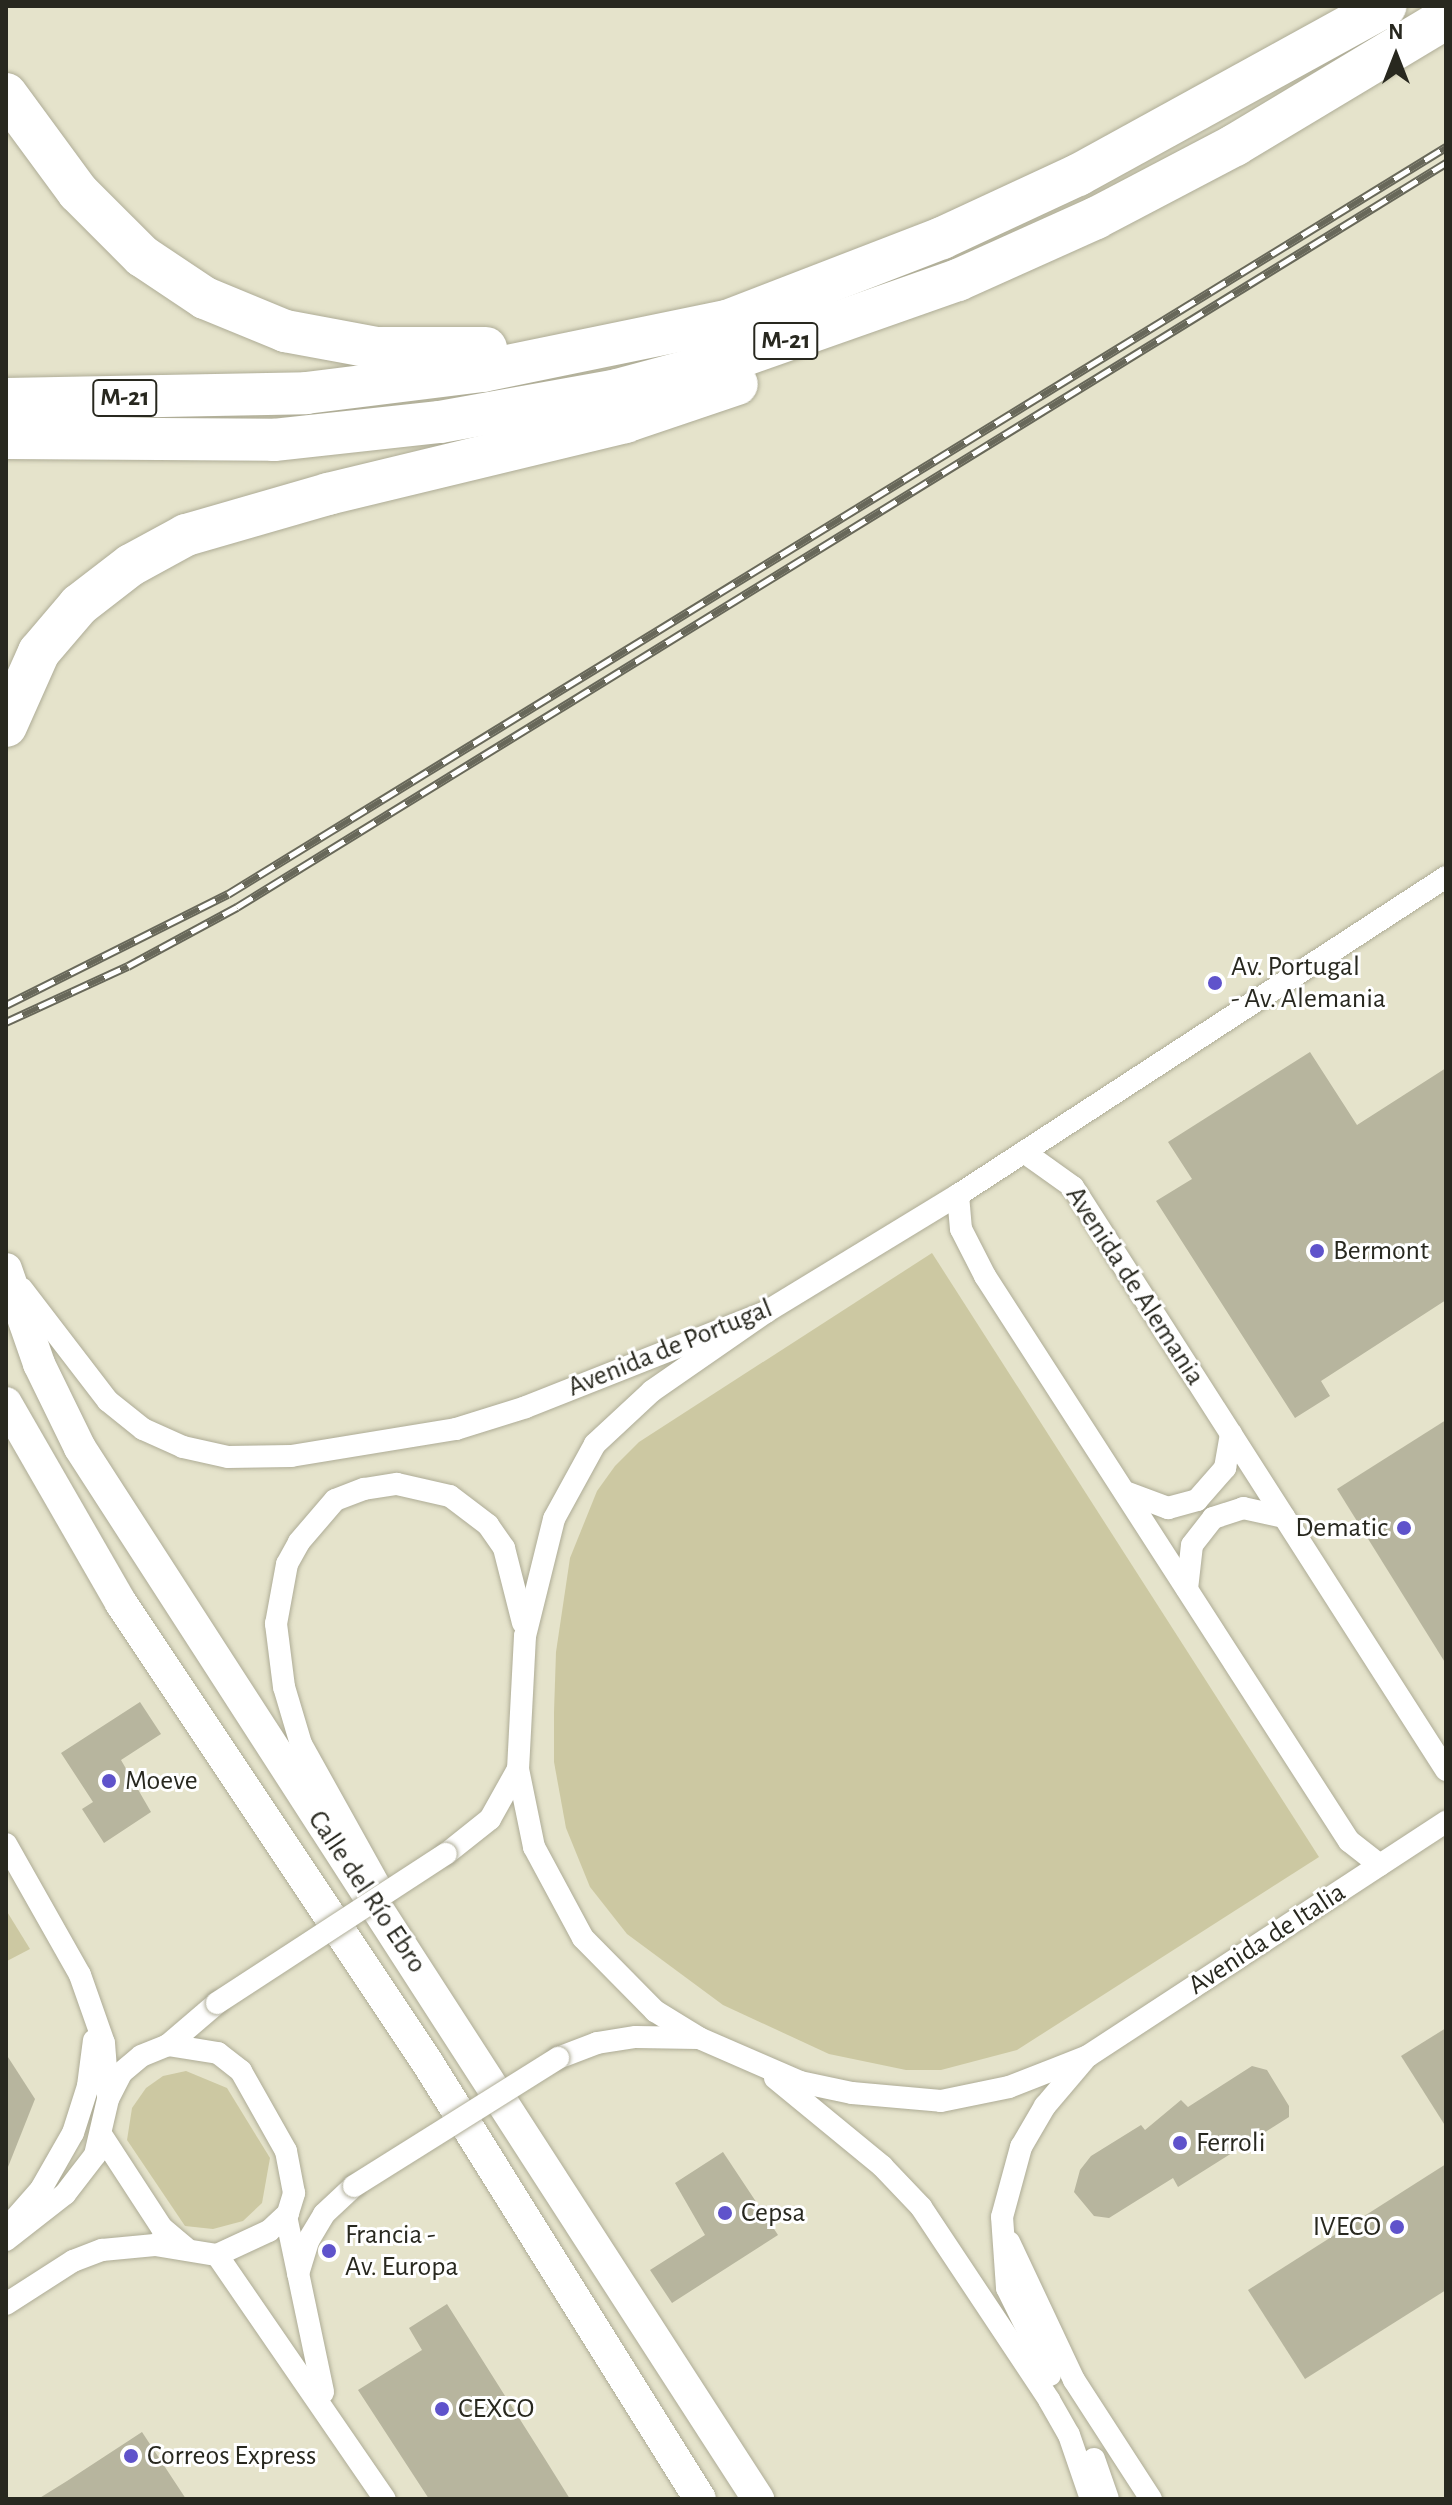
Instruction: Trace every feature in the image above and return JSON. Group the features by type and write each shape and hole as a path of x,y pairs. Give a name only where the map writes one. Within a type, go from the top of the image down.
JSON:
{"highway":[{"name":"M-21","path":"33,394 306,393 608,349 727,321 942,238 1092,168 1386,6"},
{"name":"M-21","path":"6,438 274,440 440,422 617,390 834,326 958,280 1096,218 1235,145 1446,18"},
{"path":"6,94 78,192 142,256 205,298 285,331 377,348 480,349 603,327 942,238"},
{"path":"6,726 39,652 79,605 131,565 186,535 328,494 625,422 747,381 965,295 1096,218"},
{"path":"6,380 33,394"}],"main road":[{"name":"Calle del Río Ebro","path":"6,1267 39,1364 80,1448 466,2041 758,2499"},
{"name":"Calle del Río Ebro","path":"6,1403 137,1628 427,2062 700,2499"},
{"path":"595,2333 685,2499"}],"street":[{"name":"Avenida de Portugal","path":"6,1267 108,1401 143,1429 183,1447 228,1457 354,1450 456,1429 526,1407 766,1312 958,1195 1446,877"},
{"name":"Avenida de Alemania","path":"1024,1152 1073,1187 1446,1770"},
{"path":"958,1195 971,1252 1349,1841 1380,1865"},
{"path":"766,1312 652,1391 586,1455 549,1533 525,1636 518,1769 534,1847 583,1938 655,2011 699,2038 800,2082 852,2093 941,2101 1009,2087 1088,2056"},
{"path":"1124,1490 1151,1506 1168,1508 1197,1500 1225,1468 1231,1434"},
{"path":"466,2041 301,1744 277,1651 279,1600 287,1564 313,1521 335,1500 397,1484 450,1496 488,1525 514,1572 525,1636"},
{"path":"1187,1589 1192,1545 1213,1518 1243,1508 1284,1517"},
{"path":"108,2099 121,2073 141,2056 168,2045 217,2003 446,1854 490,1819 518,1769"},
{"name":"Avenida de Italia","path":"1088,2056 1446,1822"},
{"path":"6,1844 80,1975 104,2043 108,2099 102,2136 95,2155 65,2194 6,2240"},
{"path":"6,2229 41,2189 73,2133 88,2086 94,2015"},
{"path":"296,2279 315,2229 331,2203 558,2058 597,2043 636,2037 699,2038"},
{"path":"168,2045 218,2053 241,2071 286,2151 294,2193 287,2215 296,2279 330,2416"},
{"path":"1088,2056 1045,2106 1021,2147 1002,2217 1007,2288 1081,2432 1108,2499"},
{"path":"756,2063 842,2131 921,2207 1049,2400 1069,2435 1091,2499"},
{"path":"102,2136 162,2228 186,2248"},
{"path":"6,2304 73,2261 102,2250 186,2248 217,2255 244,2245 287,2215 354,2186"},
{"path":"1002,2217 1015,2262 1068,2368 1151,2499"},
{"path":"217,2255 385,2499"}],"shaded area":[{"path":"932,1253 1319,1857 1017,2050 941,2070 906,2070 829,2054 723,2005 627,1934 590,1887 566,1828 554,1762 554,1712 556,1652 570,1558 597,1491 615,1466 639,1442"},
{"path":"6,1910 30,1949 7,1961 6,1960"},
{"path":"186,2071 227,2088 270,2158 262,2203 243,2221 213,2229 185,2226 127,2140 132,2108 146,2088 163,2076"}],"building":[{"name":"Bermont","path":"1310,1052 1357,1125 1446,1068 1446,1300 1321,1381 1330,1396 1295,1418 1156,1201 1192,1179 1168,1142"},
{"name":"Dematic","path":"1446,1420 1446,1664 1337,1489"},
{"path":"140,1702 161,1734 121,1760 151,1812 104,1843 82,1809 93,1802 61,1753"},
{"path":"1446,2028 1446,2127 1401,2056"},
{"path":"6,2054 35,2099 6,2172"},
{"name":"Ferroli","path":"1252,2066 1267,2070 1289,2106 1289,2117 1178,2187 1173,2178 1109,2218 1094,2216 1074,2192 1080,2170 1091,2156 1141,2125 1145,2130 1181,2100 1188,2107"},
{"path":"723,2152 778,2235 672,2303 650,2270 705,2235 675,2183"},
{"name":"IVECO","path":"1446,2164 1446,2290 1305,2379 1248,2290"},
{"name":"CEXCO","path":"447,2304 570,2499 429,2499 358,2390 422,2350 409,2328"},
{"name":"Correos Express","path":"142,2432 186,2499 38,2499 67,2481"}],"railway":[{"path":"6,1005 228,894 1446,147"},
{"path":"6,1022 128,966 237,907 1446,163"}],"place":[{"name":"Av. Portugal - Av. Alemania","path":"1215,983"},
{"name":"Bermont","path":"1317,1251"},
{"name":"Dematic","path":"1404,1528"},
{"name":"Moeve","path":"109,1781"},
{"name":"Ferroli","path":"1180,2143"},
{"name":"Cepsa","path":"725,2213"},
{"name":"IVECO","path":"1397,2227"},
{"name":"Francia - Av. Europa","path":"329,2251"},
{"name":"CEXCO","path":"442,2409"},
{"name":"Correos Express","path":"131,2456"}]}
